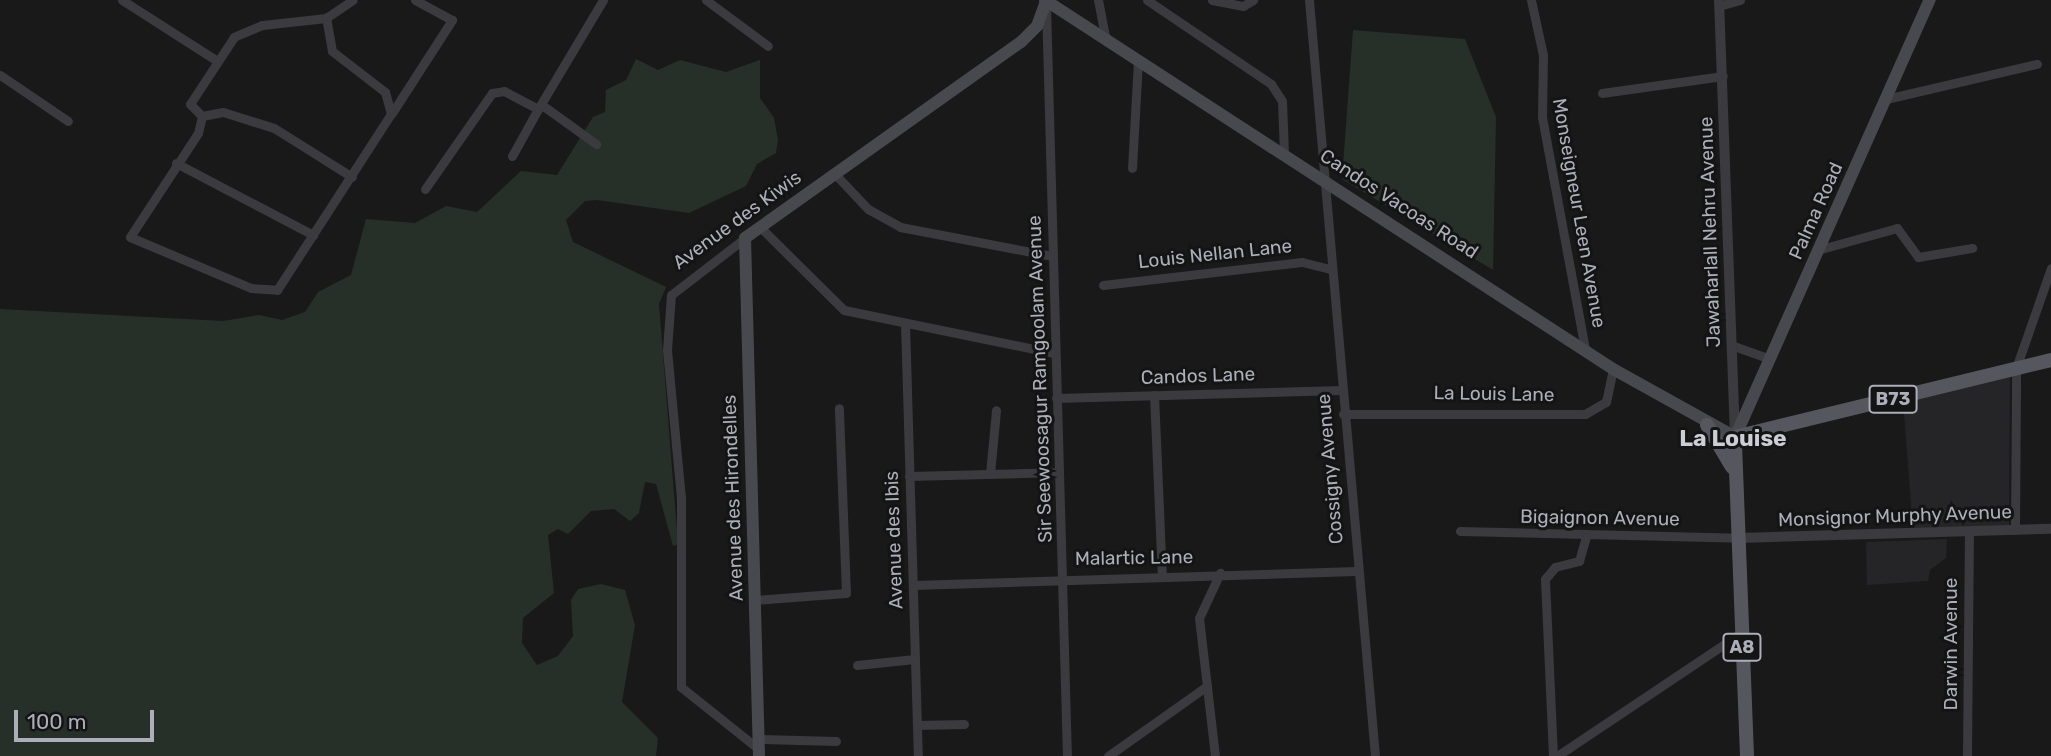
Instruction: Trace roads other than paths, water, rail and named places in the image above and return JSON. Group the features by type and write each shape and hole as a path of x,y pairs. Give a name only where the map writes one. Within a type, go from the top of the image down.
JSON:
{"main road":[{"name":"Candos Vacoas Road","path":"1045,0 1585,348 1613,369 1707,425 1735,437"},
{"name":"Avenue des Kiwis","path":"745,238 1021,41 1037,26 1045,0"},
{"name":"Palma Road","path":"1735,437 1930,0"},
{"name":"Avenue des Hirondelles","path":"745,238 760,748"},
{"name":"B73","path":"1735,437 2051,360"},
{"path":"1707,425 1730,457 1735,482"},
{"name":"A8","path":"1735,437 1747,756"}],"street":[{"path":"122,0 216,60"},
{"path":"202,116 190,99 216,60 246,31 326,18 354,0"},
{"path":"202,116 176,163 130,231 132,241 270,292 285,282 452,20 415,0"},
{"path":"512,156 603,0"},
{"path":"706,0 768,46"},
{"name":"Sir Seewoosagur Ramgoolam Avenue","path":"1045,0 1057,472 1066,576 1067,756"},
{"path":"1098,0 1106,41"},
{"path":"1147,0 1271,84 1282,101 1284,153"},
{"path":"1212,0 1235,3 1253,0"},
{"name":"Cossigny Avenue","path":"1309,0 1356,571 1375,756"},
{"name":"Monseigneur Leen Avenue","path":"1531,0 1543,55 1544,134 1585,348"},
{"path":"1719,3 1740,0"},
{"name":"Jawaharlall Nehru Avenue","path":"1719,3 1735,437"},
{"path":"326,18 331,51 385,92 391,114"},
{"path":"1132,168 1138,62"},
{"path":"1886,99 2037,64"},
{"path":"0,75 68,121"},
{"path":"1602,93 1723,76"},
{"path":"425,189 492,93 503,91 540,107 596,144"},
{"path":"202,116 248,116 352,177"},
{"path":"176,163 313,236"},
{"path":"834,173 868,209 900,227 1052,256"},
{"path":"760,227 831,304 905,323 1053,352"},
{"path":"1821,249 1897,228 1918,257 1972,247"},
{"name":"Avenue des Kiwis","path":"745,238 671,295 667,351 681,496 681,687 760,748"},
{"name":"Louis Nellan Lane","path":"1103,285 1302,262 1331,269"},
{"path":"2015,530 2016,368 2051,268"},
{"name":"Avenue des Ibis","path":"905,323 918,756"},
{"path":"1731,345 1770,359"},
{"name":"La Louis Lane","path":"1343,414 1585,414 1606,402 1613,369"},
{"name":"Candos Lane","path":"1056,398 1341,390"},
{"path":"1154,395 1162,575"},
{"path":"755,600 846,593 839,408"},
{"path":"990,474 996,410"},
{"path":"909,476 1057,472"},
{"name":"Monsignor Murphy Avenue","path":"1740,538 2051,529"},
{"name":"Bigaignon Avenue","path":"1460,531 1586,537 1740,538"},
{"name":"Darwin Avenue","path":"1967,756 1969,531"},
{"path":"1555,756 1545,579 1555,567 1579,561 1586,537"},
{"name":"Malartic Lane","path":"913,586 1066,576 1356,571"},
{"path":"1215,756 1199,618 1220,573"},
{"path":"1555,756 1741,632"},
{"path":"857,666 915,659"},
{"path":"1108,756 1207,686"},
{"path":"917,725 964,724"},
{"path":"760,748 836,741"}],"district":[{"name":"La Louise","path":"1733,438"}]}
